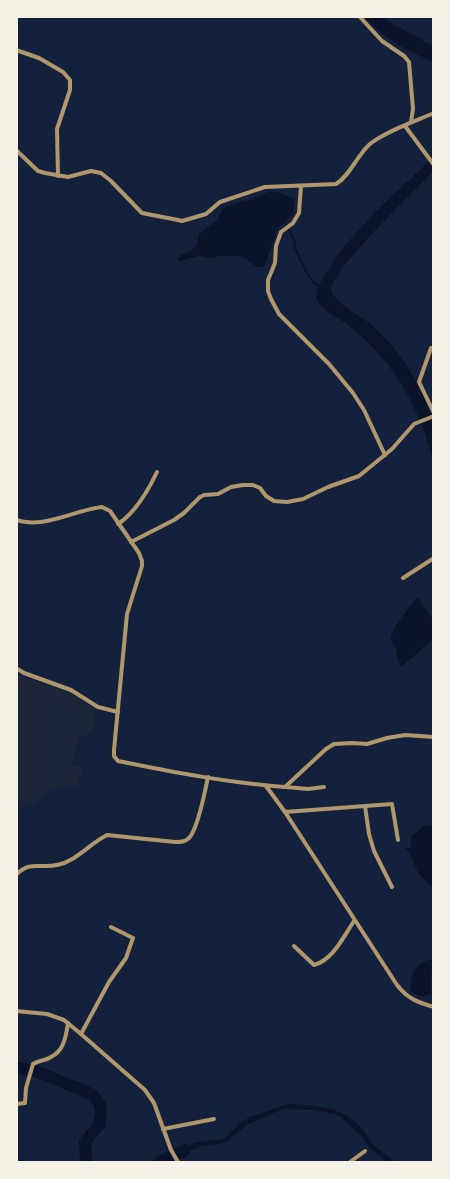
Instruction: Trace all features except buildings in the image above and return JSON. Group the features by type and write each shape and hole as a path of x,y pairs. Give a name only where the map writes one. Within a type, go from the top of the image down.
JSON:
{"street":[{"path":"359,16 382,41 409,62 413,109 411,123"},
{"path":"16,50 39,58 63,72 70,80 70,90 57,129 58,176"},
{"path":"16,150 38,171 68,177 97,171 111,181 142,213 182,221 206,214 220,202 263,188 339,183 370,144 434,113"},
{"path":"405,126 434,165"},
{"path":"301,186 299,213 295,221 281,232 275,263 268,280 268,291 273,306 285,322 311,345 353,393 364,410 385,455"},
{"path":"131,542 174,520 202,496 218,494 236,486 249,485 260,488 274,501 286,502 303,499 360,476 392,449 410,428 433,415 419,382 431,348"},
{"path":"118,524 132,511 157,472"},
{"path":"16,520 24,522 49,520 102,507 110,512 139,553 142,566 127,614 117,712 114,750 118,761 266,785 308,789 324,787"},
{"path":"403,578 434,558"},
{"path":"16,668 71,690 98,707 117,712"},
{"path":"285,787 334,744 367,744 405,735 434,737"},
{"path":"16,875 22,869 32,865 58,865 76,858 106,835 185,841 191,836 196,826 208,777"},
{"path":"266,785 402,992 413,1000 434,1007"},
{"path":"285,812 392,804 398,840"},
{"path":"366,806 369,834 374,850 392,887"},
{"path":"294,946 314,965 320,963 330,956 354,921"},
{"path":"81,1034 109,982 126,958 133,938 111,927"},
{"path":"16,1011 47,1014 68,1023 150,1096 176,1161"},
{"path":"16,1104 25,1103 30,1071 34,1063 49,1058 60,1048 66,1038 68,1023"},
{"path":"164,1129 214,1119"},
{"path":"350,1162 365,1150"}],"shaded area":[{"path":"364,17 383,17 433,46 433,62 396,44"},
{"path":"433,156 433,172 359,248 335,279 331,289 341,303 384,337 411,372 432,419 433,458 414,407 395,375 380,355 360,336 324,309 316,295 328,270 349,241"},
{"path":"268,192 277,192 293,198 295,205 293,215 278,228 264,267 257,267 244,257 237,256 210,258 199,256 179,261 181,255 197,246 200,233 217,220 223,209"},
{"path":"415,599 419,599 433,619 433,639 401,667 391,637 394,628"},
{"path":"16,672 24,677 71,693 95,709 93,727 89,733 79,739 71,765 84,768 76,786 49,790 35,805 17,800"},
{"path":"426,825 431,825 433,828 433,888 419,874 410,854 405,849 405,847 411,847 411,836"},
{"path":"432,960 431,993 418,996 411,991 412,976 416,968"},
{"path":"288,1104 310,1105 340,1112 357,1124 375,1147 395,1162 388,1162 371,1150 362,1137 341,1117 311,1110 284,1109 246,1125 226,1143 203,1146 177,1156 174,1151 197,1142 221,1139 250,1117"}],"waterway":[{"path":"284,222 294,239 295,248 307,273 321,288"},
{"path":"16,1067 40,1073 84,1091 93,1095 100,1104 99,1125 85,1142 86,1162"},
{"path":"160,1162 185,1150"}]}
